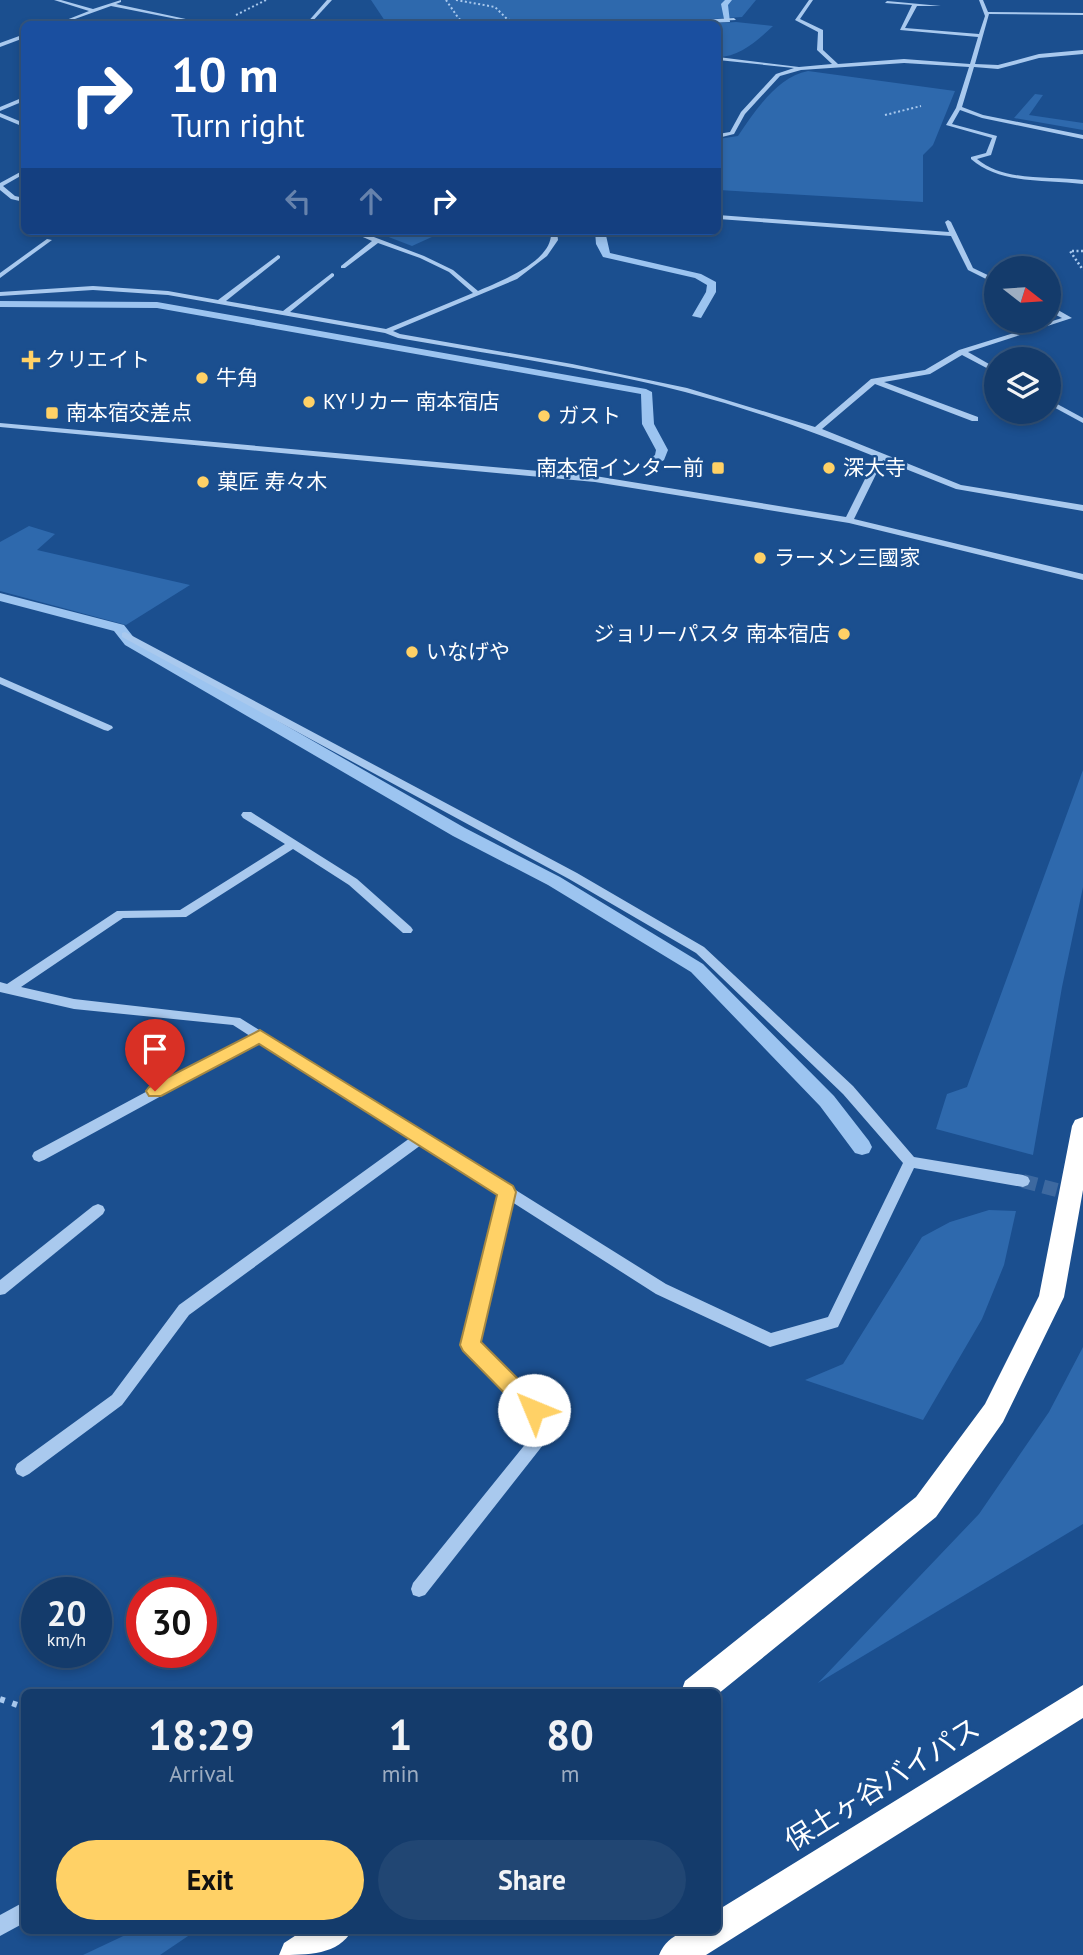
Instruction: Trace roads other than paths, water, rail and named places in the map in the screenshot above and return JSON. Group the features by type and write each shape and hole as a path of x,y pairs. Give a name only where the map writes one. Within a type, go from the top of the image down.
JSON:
{"highway":[{"path":"700,1689 926,1507 994,1413 1051,1297 1083,1126"},
{"name":"保土ヶ谷バイパス","path":"721,1926 1083,1700"},
{"path":"296,1955 329,1934"},
{"name":"保土ヶ谷バイパス","path":"676,1955 708,1934"}],"street":[{"path":"56,0 91,10"},
{"path":"65,21 123,0"},
{"path":"311,21 330,0"},
{"path":"811,0 797,20 821,31 820,50 837,66"},
{"path":"981,0 988,13 950,125 995,137 989,154 973,158 977,164 1005,174 1083,182"},
{"path":"887,2 939,6"},
{"path":"111,4 192,21"},
{"path":"915,4 902,29 981,36"},
{"path":"988,13 1083,14"},
{"path":"701,21 734,19"},
{"path":"0,45 21,37"},
{"path":"721,58 801,68 904,61 998,67 1039,56 1083,52"},
{"path":"721,135 732,133 743,113 778,75 801,68"},
{"path":"0,109 21,100"},
{"path":"958,107 982,116 1083,137"},
{"path":"0,116 21,124"},
{"path":"21,174 0,186 13,198 21,199"},
{"path":"721,217 953,234"},
{"path":"947,222 970,269 984,276"},
{"path":"363,235 451,271 477,293"},
{"path":"387,331 515,278 545,255 555,240 554,235"},
{"path":"0,276 49,240"},
{"path":"343,267 377,240"},
{"path":"221,301 278,257"},
{"path":"286,312 332,275"},
{"path":"0,294 93,288 168,293 286,312 387,331 398,336 572,366 687,390 816,430 959,487 1083,508"},
{"path":"816,430 874,381 927,372 962,352 1021,333"},
{"path":"962,352 984,364"},
{"path":"874,381 975,419"},
{"path":"1061,408 1083,421"},
{"path":"0,425 595,479 849,520 1083,577"},
{"path":"849,520 880,457"},
{"path":"125,635 573,876 700,950 848,1090 910,1162 1023,1181"},
{"path":"0,680 108,728"},
{"path":"247,815 353,882 407,930"},
{"path":"5,988 121,914 181,914 293,844"},
{"path":"5,988 74,1004 236,1021 661,1289 770,1340 833,1322 910,1162"},
{"path":"39,1156 260,1036"},
{"path":"23,1469 117,1400 184,1310 420,1138"},
{"path":"419,1589 551,1426 470,1345 507,1192"},
{"path":"6,1285 98,1210"},
{"path":"0,1926 21,1914"}],"waterway":[{"path":"721,22 728,21 724,4 729,0"},
{"path":"600,235 606,255 698,276 712,284 711,292 697,316"},
{"path":"0,304 157,305 646,392 648,424 662,450 660,457 652,462"},
{"path":"0,597 119,628 130,642 459,832 554,881 697,968 827,1101 862,1147"}],"tunnel":[{"path":"1023,1181 1083,1197"}],"place":[{"name":"クリエイト","path":"31,360"},
{"name":"牛角","path":"202,378"},
{"name":"KYリカー 南本宿店","path":"309,402"},
{"name":"南本宿交差点","path":"52,413"},
{"name":"ガスト","path":"544,416"},
{"name":"南本宿インター前","path":"718,468"},
{"name":"深大寺","path":"829,468"},
{"name":"菓匠 寿々木","path":"203,482"},
{"name":"ラーメン三國家","path":"760,558"},
{"name":"ジョリーパスタ 南本宿店","path":"844,634"},
{"name":"いなげや","path":"412,652"}]}
